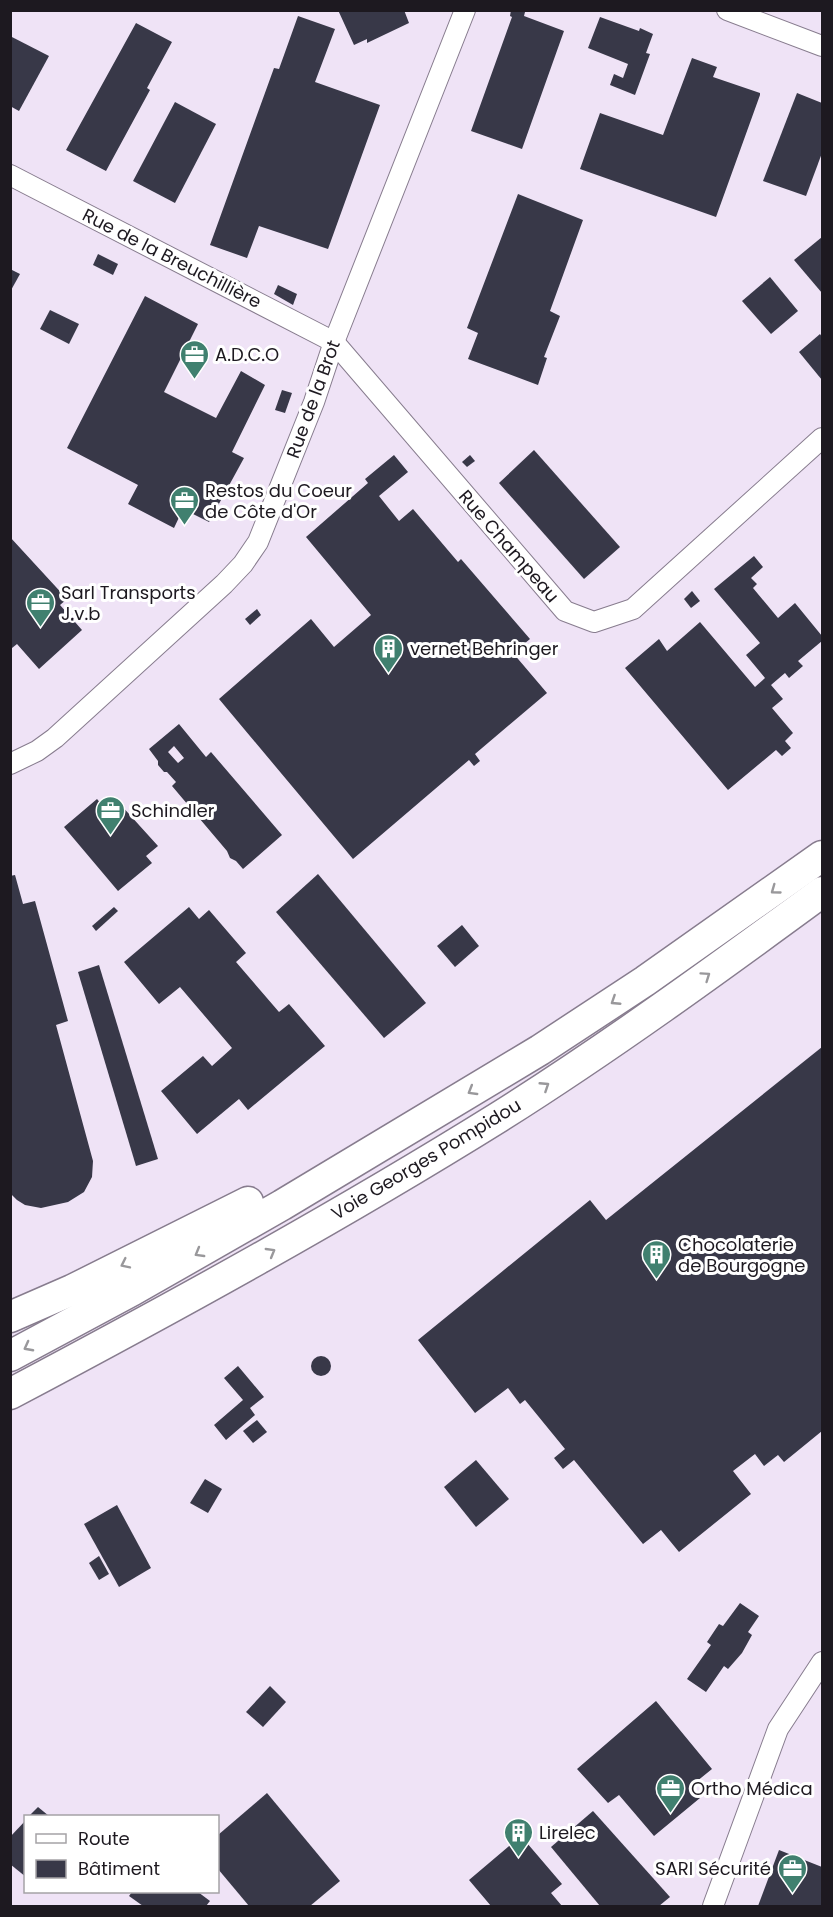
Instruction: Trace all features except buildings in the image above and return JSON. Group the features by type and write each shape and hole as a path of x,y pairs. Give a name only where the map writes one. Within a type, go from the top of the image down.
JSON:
{"highway":[{"name":"Voie Georges Pompidou","path":"10,1356 163,1273 540,1050 636,988 822,855"},
{"name":"Voie Georges Pompidou","path":"10,1394 220,1281 499,1117 609,1044 822,892"},
{"path":"10,1317 182,1237 371,1137 430,1117"},
{"path":"10,1413 132,1344 220,1281"}],"street":[{"name":"Rue de la Brot","path":"10,764 37,751 87,711 243,564 258,542 465,10"},
{"path":"727,10 822,46"},
{"name":"Rue de la Breuchillière","path":"10,175 334,342"},
{"name":"Rue Champeau","path":"334,342 565,611 594,622 633,609 822,438"},
{"path":"713,1906 778,1729 822,1662"}],"place":[{"name":"A.D.C.O","path":"194,380"},
{"name":"Restos du Coeur de Côte d'Or","path":"184,526"},
{"name":"Sarl Transports J.v.b","path":"40,628"},
{"name":"vernet Behringer","path":"389,674"},
{"name":"Schindler","path":"110,836"},
{"name":"Chocolaterie de Bourgogne","path":"657,1280"},
{"name":"Ortho Médica","path":"670,1814"},
{"name":"Lirelec","path":"518,1858"},
{"name":"SARI Sécurité","path":"792,1894"}]}
